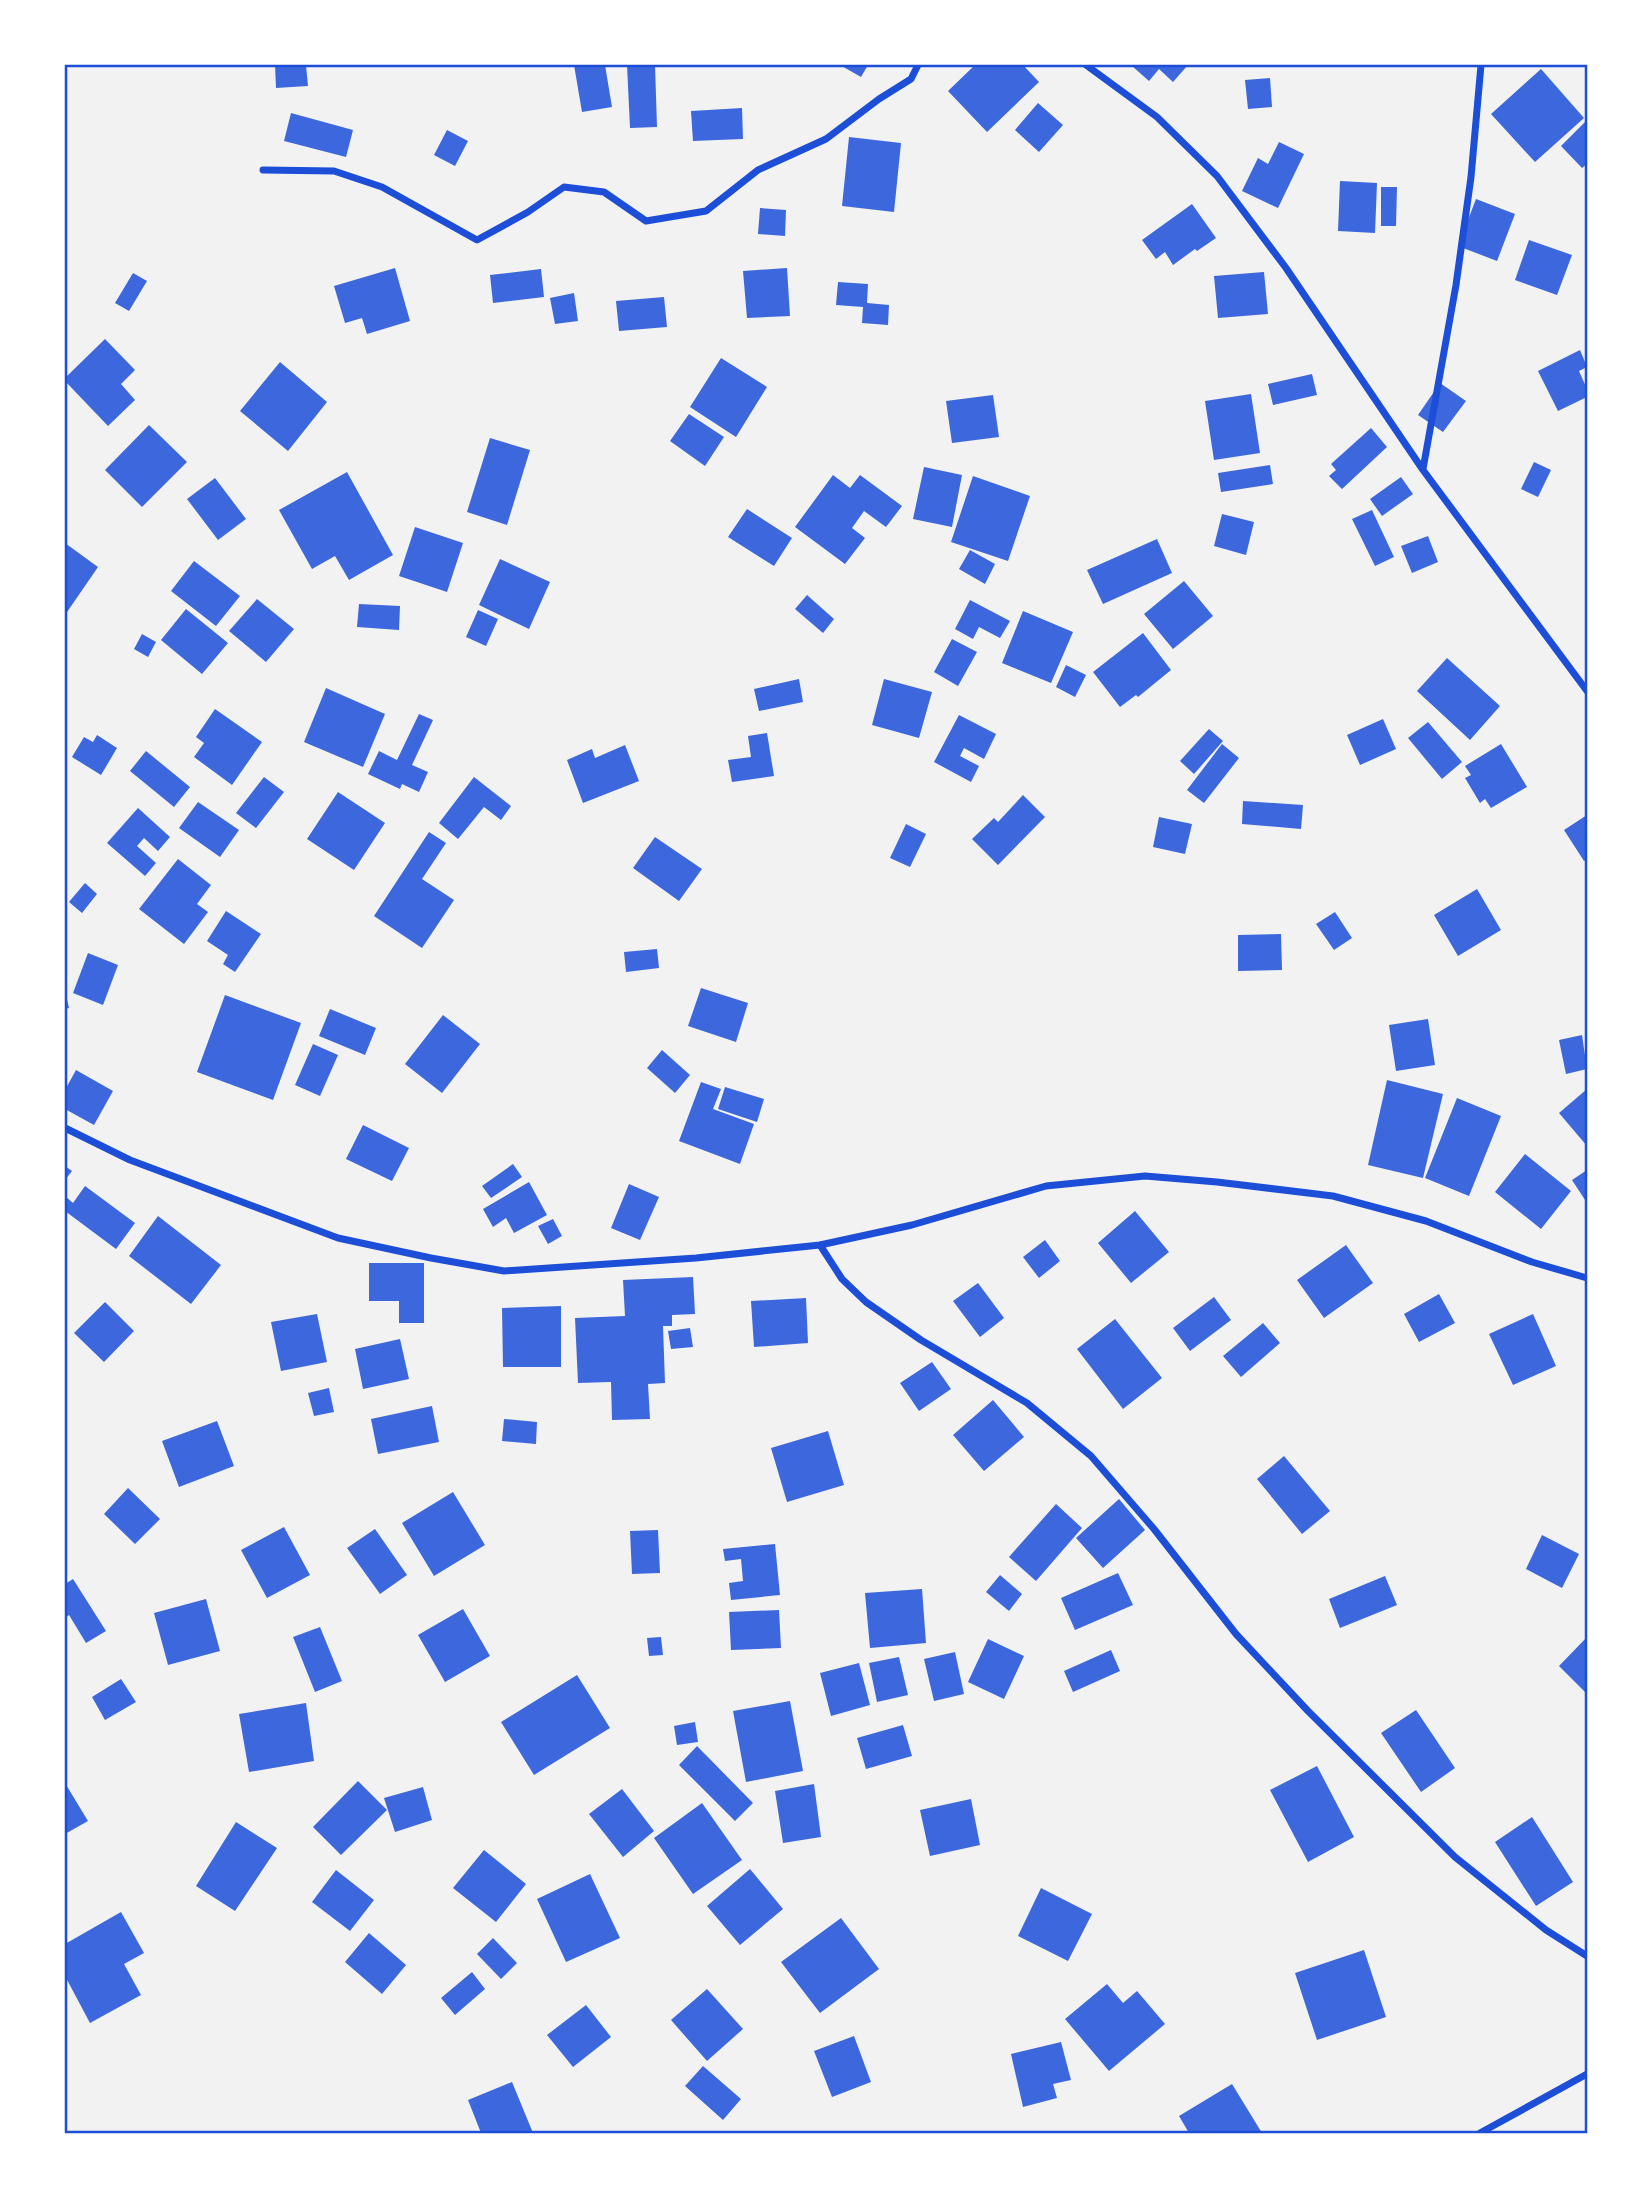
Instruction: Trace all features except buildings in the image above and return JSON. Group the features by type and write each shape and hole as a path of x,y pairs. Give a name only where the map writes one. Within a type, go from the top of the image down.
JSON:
{"street":[{"path":"263,170 334,171 382,187 477,240 528,212 564,187 604,192 646,221 706,211 758,170 826,139 879,99 911,79 918,65"},
{"path":"1086,65 1157,117 1217,176 1286,268 1423,470 1587,691"},
{"path":"1423,470 1460,258 1471,177 1481,65"},
{"path":"65,1128 130,1160 338,1238 504,1270 696,1258 820,1245 912,1225 1046,1186 1145,1176 1333,1196 1426,1221 1532,1262 1587,1278"},
{"path":"820,1245 842,1279 866,1302 921,1340 1027,1403 1091,1456 1154,1528 1236,1634 1316,1720 1455,1857 1546,1930 1587,1956"},
{"path":"1480,2133 1587,2074"}]}
